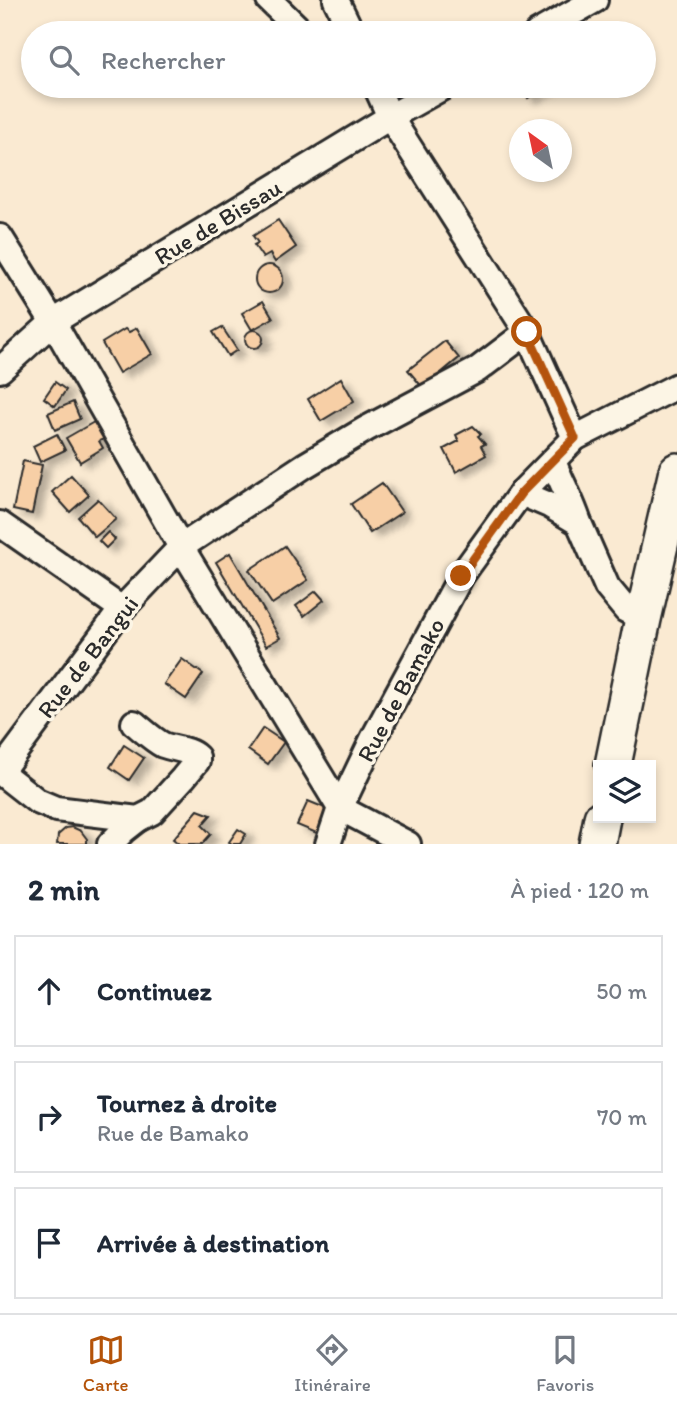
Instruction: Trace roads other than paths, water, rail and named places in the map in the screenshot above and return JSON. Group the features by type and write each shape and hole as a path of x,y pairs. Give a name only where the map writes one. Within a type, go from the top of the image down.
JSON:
{"highway":[{"path":"614,760 677,471"},
{"path":"597,844 601,823"}],"street":[{"path":"269,0 291,21"},
{"path":"336,0 346,21"},
{"path":"557,21 590,1"},
{"path":"370,98 390,117"},
{"path":"381,98 390,117 527,332 575,438"},
{"name":"Rue de Bissau","path":"0,370 53,322 424,98"},
{"path":"0,237 53,322 181,547 340,808 408,844"},
{"name":"Rue de Bangui","path":"0,772 122,609 181,547 304,466 477,370 527,332"},
{"name":"Rue de Bamako","path":"328,844 340,808 373,739 461,576 521,493 575,438 677,386"},
{"path":"553,461 607,587 626,610 643,619"},
{"path":"521,493 549,505 579,523"},
{"path":"0,524 122,609"},
{"path":"110,844 138,819 152,812 197,761 193,753 173,749 158,742 134,723"},
{"path":"0,772 37,802 56,809 138,819"}]}
